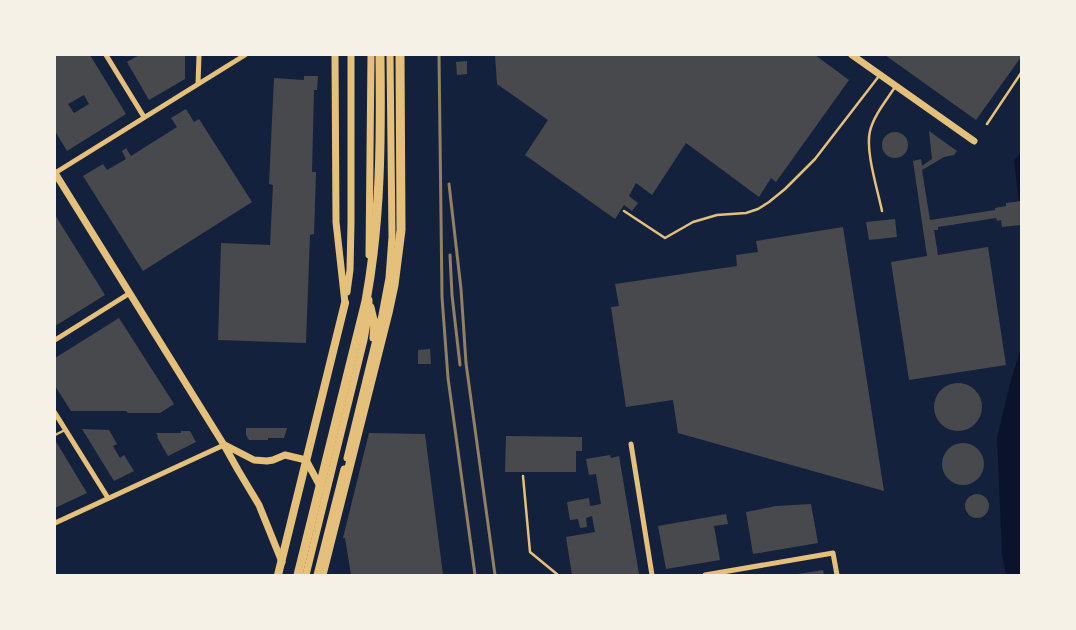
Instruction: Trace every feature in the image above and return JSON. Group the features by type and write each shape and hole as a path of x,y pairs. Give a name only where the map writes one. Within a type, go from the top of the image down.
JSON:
{"highway":[{"path":"298,575 366,302 372,269 378,208 380,55"},
{"path":"322,575 388,314 396,268 401,230 400,55"}],"main road":[{"path":"335,55 336,222 345,303"},
{"path":"278,575 345,303 350,270 351,55"},
{"path":"306,575 364,340 369,312 371,55"},
{"path":"370,115 388,55"},
{"path":"317,575 386,297 392,237 388,55"},
{"path":"852,55 974,142"},
{"path":"55,173 224,444 259,505 282,562"},
{"path":"369,299 374,320 372,358"},
{"path":"224,444 254,460 267,461 279,459 285,455 306,460 326,496"}],"street":[{"path":"106,55 144,117"},
{"path":"198,84 199,55"},
{"path":"55,173 245,55"},
{"path":"55,340 130,293"},
{"path":"55,414 108,498"},
{"path":"55,523 224,444"},
{"path":"631,444 652,575"},
{"path":"704,575 833,553 837,575"}],"lane":[{"path":"987,124 1021,73"},
{"path":"624,211 665,238 693,222 717,216 746,213 758,209 785,189 815,159 880,75"},
{"path":"882,211 871,161 870,131 878,113 896,86"},
{"path":"55,435 65,430"},
{"path":"523,476 530,552 558,575"}],"water":[{"path":"1021,152 1021,219 1014,161"},
{"path":"1021,348 1021,575 1006,575 1002,555 997,438 1010,383"}],"building":[{"path":"55,55 90,55 126,114 67,151 55,131","holes":["84,95 89,104 74,113 68,104"]},
{"path":"139,55 185,55 185,79 149,100 127,62"},
{"path":"495,55 815,55 849,80 776,182 771,178 759,197 686,143 652,195 636,183 629,196 638,203 632,211 624,205 615,219 525,155 548,120 497,84"},
{"path":"885,55 1021,55 1021,57 976,120"},
{"path":"467,61 467,74 457,75 456,62"},
{"path":"304,76 318,76 317,90 314,90 312,172 316,172 314,234 310,235 306,343 218,340 221,243 270,245 273,185 269,184 274,78 304,80"},
{"path":"186,109 194,122 199,119 252,202 143,271 83,176 103,164 107,170 126,159 122,151 126,148 131,156 177,127 171,118"},
{"path":"929,131 957,151 954,155 944,157 922,170 930,220 995,210 995,208 1006,206 1006,203 1021,201 1021,225 1002,227 1001,220 997,221 996,218 938,227 938,230 934,230 938,255 988,247 1006,365 909,380 891,262 927,256 913,161 921,159 922,166 932,159"},
{"path":"895,132 904,136 908,145 904,154 895,158 886,154 882,145 886,136"},
{"path":"55,215 105,295 55,326 56,301"},
{"path":"895,219 897,237 869,240 866,222"},
{"path":"843,227 884,491 678,433 673,400 626,407 611,307 619,306 615,284 737,266 736,255 758,252 756,241"},
{"path":"119,318 174,404 160,413 71,411 55,386 55,358"},
{"path":"430,349 431,364 418,364 418,350"},
{"path":"958,383 967,385 975,390 980,398 982,407 980,416 975,424 967,429 958,431 949,429 941,424 936,416 934,407 936,398 941,390 949,385"},
{"path":"246,428 287,428 284,438 249,440 246,435"},
{"path":"82,429 109,430 117,444 113,446 120,458 124,455 134,471 114,481"},
{"path":"181,431 190,431 196,442 168,456 156,433 181,433"},
{"path":"369,433 425,434 443,575 351,575 345,538 343,538"},
{"path":"506,436 582,437 582,451 576,451 576,472 505,472"},
{"path":"55,440 87,493 55,508"},
{"path":"967,443 975,446 981,452 984,464 981,476 975,482 959,485 951,482 945,476 942,460 945,452 951,446"},
{"path":"610,455 611,458 619,456 639,574 572,575 566,537 595,532 592,516 586,518 587,527 580,528 578,519 570,520 567,502 589,498 590,506 601,504 596,474 589,475 586,459"},
{"path":"977,494 986,497 989,506 986,515 977,518 968,515 965,506 968,497"},
{"path":"811,504 818,543 753,554 746,512 776,506"},
{"path":"726,514 728,524 714,526 720,560 666,569 658,526"},
{"path":"823,570 824,575 798,575 798,574"}],"railway":[{"path":"439,55 442,297 448,378 475,575"},
{"path":"449,184 461,289 466,363 495,575"},
{"path":"450,255 452,295 460,365"}]}
